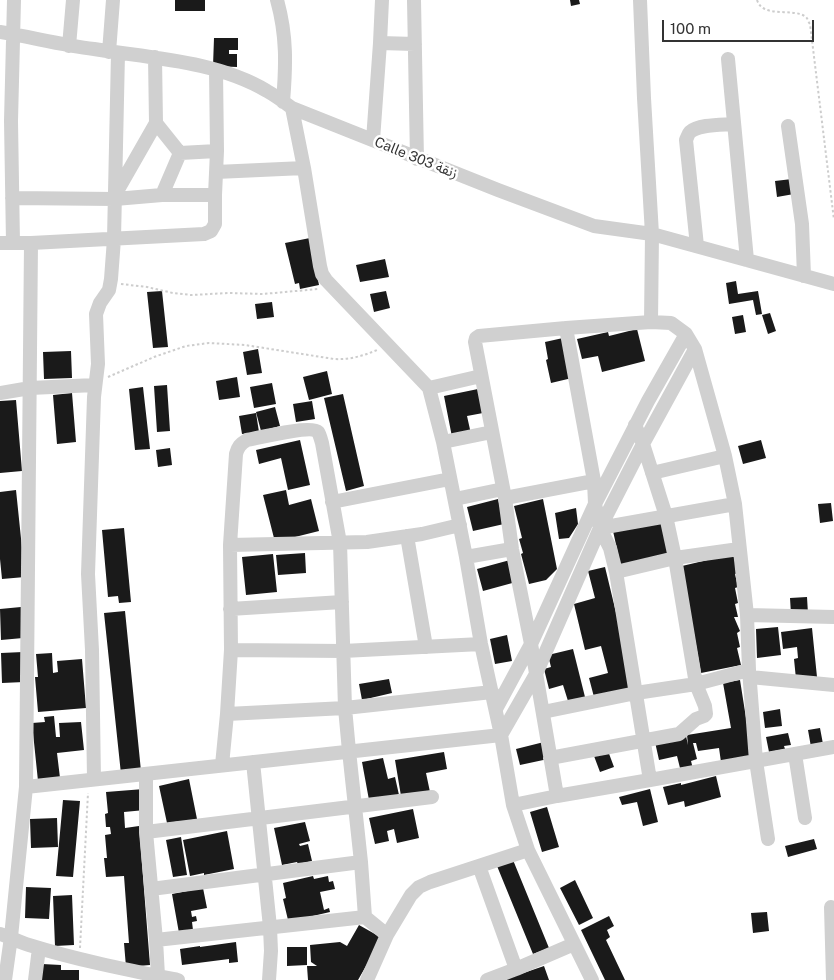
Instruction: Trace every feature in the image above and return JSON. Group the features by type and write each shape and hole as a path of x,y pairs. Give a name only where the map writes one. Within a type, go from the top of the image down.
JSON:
{"street":[{"path":"14,0 7,33 6,121 12,198 6,243 208,233 213,229 215,224 217,151 216,70"},
{"path":"69,46 73,0"},
{"path":"91,780 92,650 88,574 94,397 98,364 96,314 100,302 109,290 111,283 114,239 113,0"},
{"path":"277,0 283,26 287,105 304,168 321,269 325,279 429,388 455,500 513,805 528,850 592,980"},
{"path":"373,140 382,0"},
{"path":"414,0 417,158"},
{"path":"640,0 652,234 651,322"},
{"name":"Calle 303 زنقة","path":"7,33 69,46 155,57 216,70 256,84 287,105 417,158 594,226 652,234 834,284"},
{"path":"380,43 415,44"},
{"path":"115,197 156,122 155,57"},
{"path":"728,59 747,260"},
{"path":"156,122 180,153"},
{"path":"697,246 686,140 690,132 699,128 734,124"},
{"path":"788,126 802,224 804,276"},
{"path":"180,153 217,151"},
{"path":"162,195 180,153"},
{"path":"216,172 304,168"},
{"path":"12,198 215,195"},
{"path":"5,980 5,936 26,787 31,243"},
{"path":"557,796 531,644 512,549 504,494 475,342 479,336 651,322 671,323 686,334 695,348 725,456 735,504 747,615 756,761 768,839"},
{"path":"566,328 594,481 595,504 600,528 610,548 616,572 650,780"},
{"path":"496,709 531,644 595,504 635,425 686,334"},
{"path":"501,735 536,674 600,528 695,348"},
{"path":"429,388 481,376"},
{"path":"0,393 30,388 95,385"},
{"path":"550,758 680,734 696,719 706,714 696,684 666,516 635,425"},
{"path":"222,765 231,650 230,545 236,454 241,443 247,440 303,429 313,429 318,432 322,443 340,543 345,708 356,806 365,917"},
{"path":"443,442 492,432"},
{"path":"652,473 725,456"},
{"path":"332,502 450,479"},
{"path":"455,500 594,481"},
{"path":"600,528 735,504"},
{"path":"230,545 367,542 460,525"},
{"path":"407,536 426,647"},
{"path":"466,557 512,549"},
{"path":"616,572 675,558 739,549"},
{"path":"230,609 342,602"},
{"path":"747,615 834,617"},
{"path":"231,650 343,651 481,644"},
{"path":"542,712 636,693 750,674 834,685"},
{"path":"227,714 345,708 492,692"},
{"path":"26,787 501,735"},
{"path":"513,805 795,754 834,750"},
{"path":"795,754 805,818"},
{"path":"254,762 270,928 269,980"},
{"path":"146,774 146,832 158,976"},
{"path":"146,832 432,797"},
{"path":"368,980 387,935 411,895 430,882 528,850"},
{"path":"150,890 361,862"},
{"path":"480,866 516,969"},
{"path":"831,907 834,980"},
{"path":"156,940 365,917 387,935"},
{"path":"5,936 125,975 158,976 178,980"},
{"path":"487,980 574,944"},
{"path":"35,980 39,948"}],"path":[{"path":"757,0 759,5 765,10 800,14 807,18 810,24 834,220"},
{"path":"111,283 191,295 288,293 333,287"},
{"path":"95,385 107,377 139,362 195,344 245,345 345,360 363,356 389,346"},
{"path":"79,959 91,780"}],"building":[{"path":"175,0 205,0 205,11 175,11"},
{"path":"570,0 579,0 580,4 571,6"},
{"path":"214,38 238,38 238,50 229,50 229,54 237,54 237,67 213,66"},
{"path":"792,179 794,194 777,197 775,181"},
{"path":"310,238 319,285 300,289 299,283 295,284 285,243"},
{"path":"385,259 389,277 360,282 356,265"},
{"path":"736,281 738,294 758,291 762,314 756,315 753,300 729,304 726,283"},
{"path":"162,291 168,347 153,348 147,292"},
{"path":"386,291 390,308 374,312 370,294"},
{"path":"272,302 274,317 257,319 255,304"},
{"path":"770,313 776,331 768,334 762,315"},
{"path":"743,315 746,332 735,334 732,317"},
{"path":"637,329 645,361 602,372 598,356 582,359 577,339 608,332 609,336"},
{"path":"563,338 572,378 551,383 546,360 548,359 545,342"},
{"path":"258,349 262,373 247,375 243,352"},
{"path":"71,351 72,378 44,379 43,352"},
{"path":"327,371 332,394 309,400 303,377"},
{"path":"237,377 240,397 219,400 216,381"},
{"path":"272,383 276,404 254,408 250,387"},
{"path":"167,385 170,431 157,432 154,386"},
{"path":"143,387 150,449 135,450 129,389"},
{"path":"478,389 483,413 467,416 471,434 452,437 444,396"},
{"path":"72,393 76,442 57,444 53,395"},
{"path":"343,394 364,486 346,491 324,398"},
{"path":"16,400 22,471 0,473 0,401"},
{"path":"312,401 315,419 296,422 293,404"},
{"path":"275,407 280,426 261,431 256,412"},
{"path":"256,413 259,432 242,434 239,416"},
{"path":"300,440 310,485 288,490 281,458 259,464 256,450"},
{"path":"761,440 766,458 743,464 738,446"},
{"path":"170,448 172,465 158,467 156,450"},
{"path":"16,490 25,577 2,579 0,559 0,492"},
{"path":"286,490 289,505 311,499 319,531 275,542 263,495"},
{"path":"498,499 504,524 473,531 467,507"},
{"path":"543,499 557,569 546,580 529,584 521,554 523,553 519,539 522,538 514,506"},
{"path":"831,503 833,521 820,523 818,504"},
{"path":"576,508 578,524 569,538 559,539 555,513"},
{"path":"661,520 669,557 621,567 613,531"},
{"path":"124,528 131,602 119,603 118,596 108,597 102,530"},
{"path":"305,553 306,573 278,575 276,555"},
{"path":"273,554 277,592 246,595 242,557"},
{"path":"733,554 738,573 735,574 738,587 735,588 738,603 735,604 738,617 734,617 740,631 737,633 740,647 737,648 741,665 701,673 682,566"},
{"path":"510,560 516,582 483,591 477,569"},
{"path":"605,567 634,687 594,697 589,678 608,673 601,646 585,650 574,604 595,598 588,571"},
{"path":"807,597 808,614 791,614 790,598"},
{"path":"21,607 23,638 1,640 0,609"},
{"path":"125,611 141,771 121,774 104,613"},
{"path":"778,627 781,655 757,658 756,629"},
{"path":"812,628 817,677 796,679 794,659 798,658 797,647 783,649 781,632"},
{"path":"507,635 512,661 495,664 490,639"},
{"path":"573,649 585,697 568,701 563,685 549,689 544,669 551,667 548,655"},
{"path":"23,652 24,682 2,683 1,653"},
{"path":"52,653 53,673 58,672 57,661 82,659 86,708 38,712 35,677 38,677 36,654"},
{"path":"389,679 392,693 362,700 359,684"},
{"path":"740,680 752,756 721,762 719,748 698,751 696,743 693,743 697,759 691,761 693,769 681,772 677,756 659,760 655,742 686,736 688,745 687,735 731,728 723,683"},
{"path":"780,709 782,726 765,728 763,712"},
{"path":"54,716 56,737 60,737 59,723 81,722 84,750 57,753 60,778 38,781 32,723 45,722 44,717"},
{"path":"820,728 823,744 811,747 808,730"},
{"path":"788,733 791,745 784,746 785,749 769,752 766,737"},
{"path":"544,742 548,759 520,765 516,749"},
{"path":"608,751 614,767 600,772 594,756"},
{"path":"444,752 447,769 426,773 430,792 401,796 395,760"},
{"path":"383,758 388,779 395,777 399,795 369,800 362,762"},
{"path":"716,776 721,797 685,807 684,801 668,805 663,787 681,783 681,785"},
{"path":"189,779 197,819 167,823 159,786"},
{"path":"144,789 145,810 124,812 125,828 139,826 150,965 126,967 124,943 129,943 124,876 106,877 104,858 107,858 105,835 111,834 110,827 106,827 105,814 108,813 106,792"},
{"path":"650,789 658,822 643,826 637,802 622,805 619,797"},
{"path":"63,800 80,801 73,877 56,876"},
{"path":"547,807 559,847 542,852 530,812"},
{"path":"413,809 419,838 397,843 394,829 387,831 389,841 375,844 369,818"},
{"path":"57,818 58,847 31,848 30,819"},
{"path":"305,822 310,841 299,844 300,846 308,844 312,861 282,865 274,828"},
{"path":"227,831 234,869 190,876 183,840"},
{"path":"181,837 187,875 173,877 166,840"},
{"path":"814,839 817,849 788,857 785,846"},
{"path":"513,860 549,948 533,954 497,866"},
{"path":"313,876 314,879 328,876 329,882 333,881 335,889 320,892 324,910 329,908 330,912 288,920 283,899 286,898 283,883"},
{"path":"575,880 593,918 579,925 560,888"},
{"path":"26,887 51,888 49,919 25,918"},
{"path":"203,888 207,908 191,911 192,917 196,916 197,921 192,922 193,930 179,933 172,894"},
{"path":"72,895 74,945 55,946 53,896"},
{"path":"767,912 769,931 753,933 751,913"},
{"path":"609,916 614,926 607,930 610,937 606,940 625,980 605,980 581,930"},
{"path":"359,925 382,938 358,980 308,980 307,966 317,966 311,962 310,945 340,942 347,946"},
{"path":"236,942 238,962 229,963 229,959 182,965 180,949"},
{"path":"287,947 307,947 307,965 287,966"},
{"path":"42,964 61,965 61,970 79,970 79,980 41,980"},
{"path":"544,966 549,980 503,980"}]}
